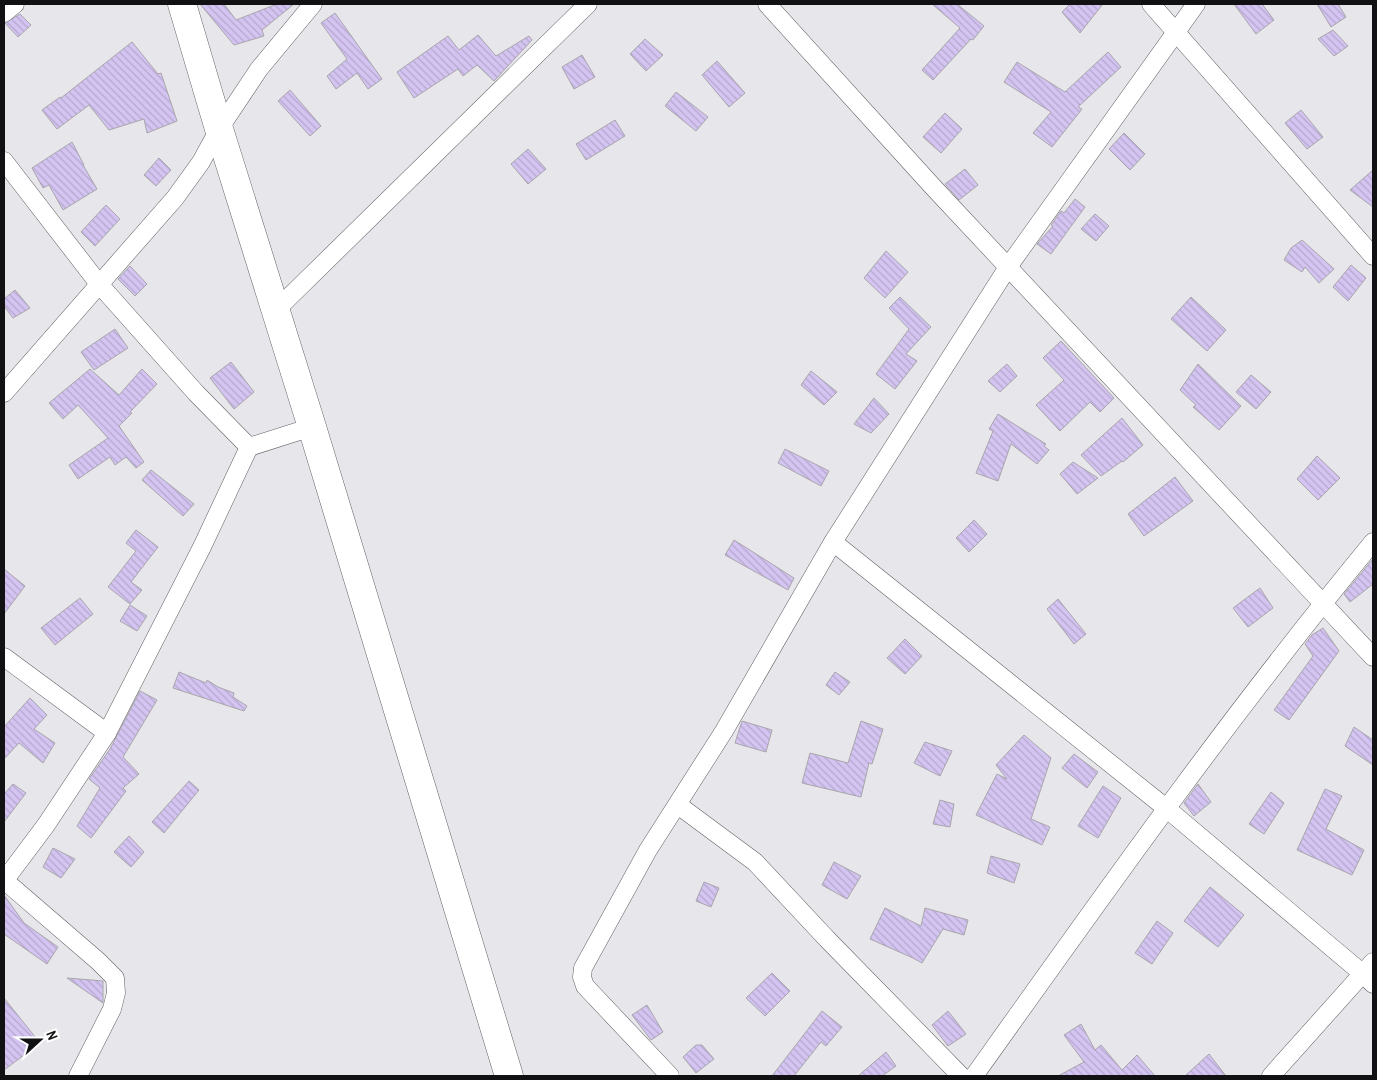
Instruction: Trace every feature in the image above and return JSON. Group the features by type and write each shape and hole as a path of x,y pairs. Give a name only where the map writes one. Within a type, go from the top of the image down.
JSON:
{"highway":[{"path":"182,4 218,129 312,427 509,1076"}],"street":[{"path":"4,13 16,4"},
{"path":"4,394 175,198 200,162 218,129 259,69 313,4"},
{"path":"275,311 588,4"},
{"path":"767,4 934,188 1373,656"},
{"path":"1151,4 1373,256"},
{"path":"670,1076 585,986 582,968 648,850 724,731 833,542 1008,267 1196,4"},
{"path":"4,161 99,284 196,393 248,447"},
{"path":"78,1076 112,1009 116,994 115,978 98,960 4,880 46,825 107,733 202,547 248,447 312,427"},
{"path":"833,542 1370,973 1271,1076"},
{"path":"974,1076 1166,808 1323,603 1373,542"},
{"path":"4,657 107,733"},
{"path":"678,804 756,862 827,939 961,1076"}],"building":[{"path":"200,4 224,4 236,20 277,4 294,4 262,30 264,36 234,45"},
{"path":"932,4 957,4 984,26 973,40 971,39 933,80 922,70 960,28"},
{"path":"1070,4 1103,4 1080,33 1062,12"},
{"path":"1234,4 1262,4 1274,20 1256,34"},
{"path":"1317,4 1338,4 1346,17 1331,27"},
{"path":"335,13 382,79 368,89 357,73 336,89 327,76 347,59 321,23"},
{"path":"20,14 31,25 18,37 5,23"},
{"path":"1333,30 1348,46 1334,56 1318,39"},
{"path":"478,35 496,56 529,36 532,40 494,81 477,65 463,76 458,69 414,98 397,72 448,36 459,50"},
{"path":"645,39 663,55 646,71 630,54"},
{"path":"132,42 158,74 161,73 177,121 147,133 144,119 109,130 89,105 57,129 42,110 61,98"},
{"path":"1108,52 1121,67 1078,107 1082,109 1052,147 1033,133 1051,112 1004,82 1017,62 1065,92"},
{"path":"582,55 595,77 574,89 562,67"},
{"path":"717,61 745,93 729,107 702,75"},
{"path":"290,90 321,126 310,136 278,101"},
{"path":"676,92 708,117 696,131 665,106"},
{"path":"1301,110 1323,137 1307,149 1285,123"},
{"path":"945,113 962,129 941,153 923,137"},
{"path":"615,120 625,136 586,160 576,144"},
{"path":"1124,133 1145,154 1130,170 1109,149"},
{"path":"72,142 97,189 63,210 49,185 43,188 32,168"},
{"path":"528,149 546,169 528,184 511,164"},
{"path":"159,158 171,170 156,186 144,175"},
{"path":"965,169 978,185 959,200 945,184"},
{"path":"1373,170 1373,207 1350,190"},
{"path":"1075,199 1085,207 1051,254 1037,244 1053,226 1051,225 1061,211 1064,213"},
{"path":"106,205 120,219 95,246 81,232"},
{"path":"1095,214 1109,226 1096,241 1081,229"},
{"path":"1302,240 1334,269 1319,283 1305,267 1302,272 1284,260 1291,248"},
{"path":"886,251 908,272 885,298 864,278"},
{"path":"1351,265 1366,278 1348,301 1333,287"},
{"path":"130,266 147,284 135,296 118,279"},
{"path":"15,290 30,308 13,318 4,306 4,299"},
{"path":"900,297 931,327 906,354 917,361 895,389 876,374 909,329 889,308"},
{"path":"1191,297 1226,330 1207,351 1171,319"},
{"path":"115,329 128,348 94,370 81,352"},
{"path":"1061,341 1114,398 1100,412 1090,402 1060,431 1036,405 1064,380 1043,358"},
{"path":"231,362 254,392 234,409 210,378"},
{"path":"1007,364 1017,376 1000,392 988,381"},
{"path":"1198,364 1241,406 1219,430 1193,407 1196,405 1180,390"},
{"path":"90,369 119,395 142,369 157,384 119,426 144,462 136,468 126,457 115,465 110,457 78,479 69,465 108,438 78,405 63,419 49,403"},
{"path":"811,371 837,392 824,405 801,385"},
{"path":"1251,375 1271,392 1256,409 1236,392"},
{"path":"874,398 889,414 871,433 854,424"},
{"path":"998,414 1046,444 1044,446 1049,450 1037,464 1011,444 998,481 976,473 993,431 989,429"},
{"path":"1122,418 1143,445 1123,462 1101,476 1081,455"},
{"path":"785,449 829,471 821,486 778,463"},
{"path":"1317,456 1340,478 1318,500 1297,479"},
{"path":"1073,462 1098,478 1077,494 1060,474"},
{"path":"151,470 194,504 183,516 142,480"},
{"path":"1175,477 1193,501 1144,536 1128,514"},
{"path":"974,520 987,534 969,552 956,538"},
{"path":"136,530 158,547 131,582 142,590 130,604 108,587 136,551 126,543"},
{"path":"734,540 794,578 788,590 725,555"},
{"path":"1373,559 1373,584 1350,602 1344,594"},
{"path":"4,569 25,586 4,614"},
{"path":"1260,588 1273,608 1248,627 1233,608"},
{"path":"80,598 93,614 55,645 41,628"},
{"path":"1058,599 1086,634 1074,644 1047,609"},
{"path":"130,605 147,616 137,631 120,621"},
{"path":"1323,628 1339,651 1289,720 1274,710 1313,656 1305,644 1312,635"},
{"path":"905,639 922,656 905,674 887,658"},
{"path":"179,672 206,683 207,680 218,687 234,693 233,697 247,706 244,711 173,688"},
{"path":"835,672 850,682 839,695 826,685"},
{"path":"140,691 157,700 123,757 139,774 123,788 126,791 91,838 77,826 100,788 89,779 110,749"},
{"path":"30,698 47,715 34,729 55,743 43,763 19,743 4,759 4,727"},
{"path":"742,721 772,730 766,752 735,743"},
{"path":"861,721 883,729 872,764 869,763 861,797 802,783 810,753 848,763"},
{"path":"1354,727 1373,740 1373,765 1345,746"},
{"path":"1024,735 1051,758 1031,819 1050,827 1042,845 976,815 997,774 1007,779 996,765"},
{"path":"925,742 952,751 940,776 914,763"},
{"path":"1074,754 1098,772 1087,788 1062,768"},
{"path":"189,781 199,790 164,833 152,822"},
{"path":"13,784 26,793 4,822 4,794"},
{"path":"1198,784 1211,802 1194,816 1184,803"},
{"path":"1103,786 1121,798 1098,838 1078,826"},
{"path":"1325,789 1342,796 1326,829 1364,850 1352,875 1297,850"},
{"path":"1271,792 1284,803 1264,834 1249,824"},
{"path":"940,800 954,804 950,827 933,824"},
{"path":"129,836 144,852 131,867 114,852"},
{"path":"53,848 75,859 61,878 43,867"},
{"path":"991,856 1020,864 1014,883 987,873"},
{"path":"834,862 861,876 847,899 822,885"},
{"path":"704,882 719,888 711,907 696,901"},
{"path":"1210,887 1244,915 1218,947 1184,921"},
{"path":"4,895 24,923 58,947 47,964 4,934"},
{"path":"885,908 921,926 925,908 968,920 964,935 943,929 922,963 870,939"},
{"path":"1157,921 1173,933 1152,964 1135,953"},
{"path":"772,973 790,991 765,1016 746,998"},
{"path":"67,978 103,981 103,1003"},
{"path":"4,998 40,1043 4,1070"},
{"path":"647,1005 663,1032 651,1040 632,1015"},
{"path":"822,1011 842,1027 826,1046 821,1042 794,1076 772,1076"},
{"path":"948,1011 966,1034 948,1046 932,1025"},
{"path":"1081,1024 1095,1050 1101,1045 1122,1070 1137,1055 1155,1076 1058,1076 1084,1062 1064,1035"},
{"path":"696,1045 702,1045 714,1059 696,1073 683,1057"},
{"path":"886,1052 896,1066 882,1076 858,1076"},
{"path":"1209,1054 1226,1076 1185,1076"}]}
